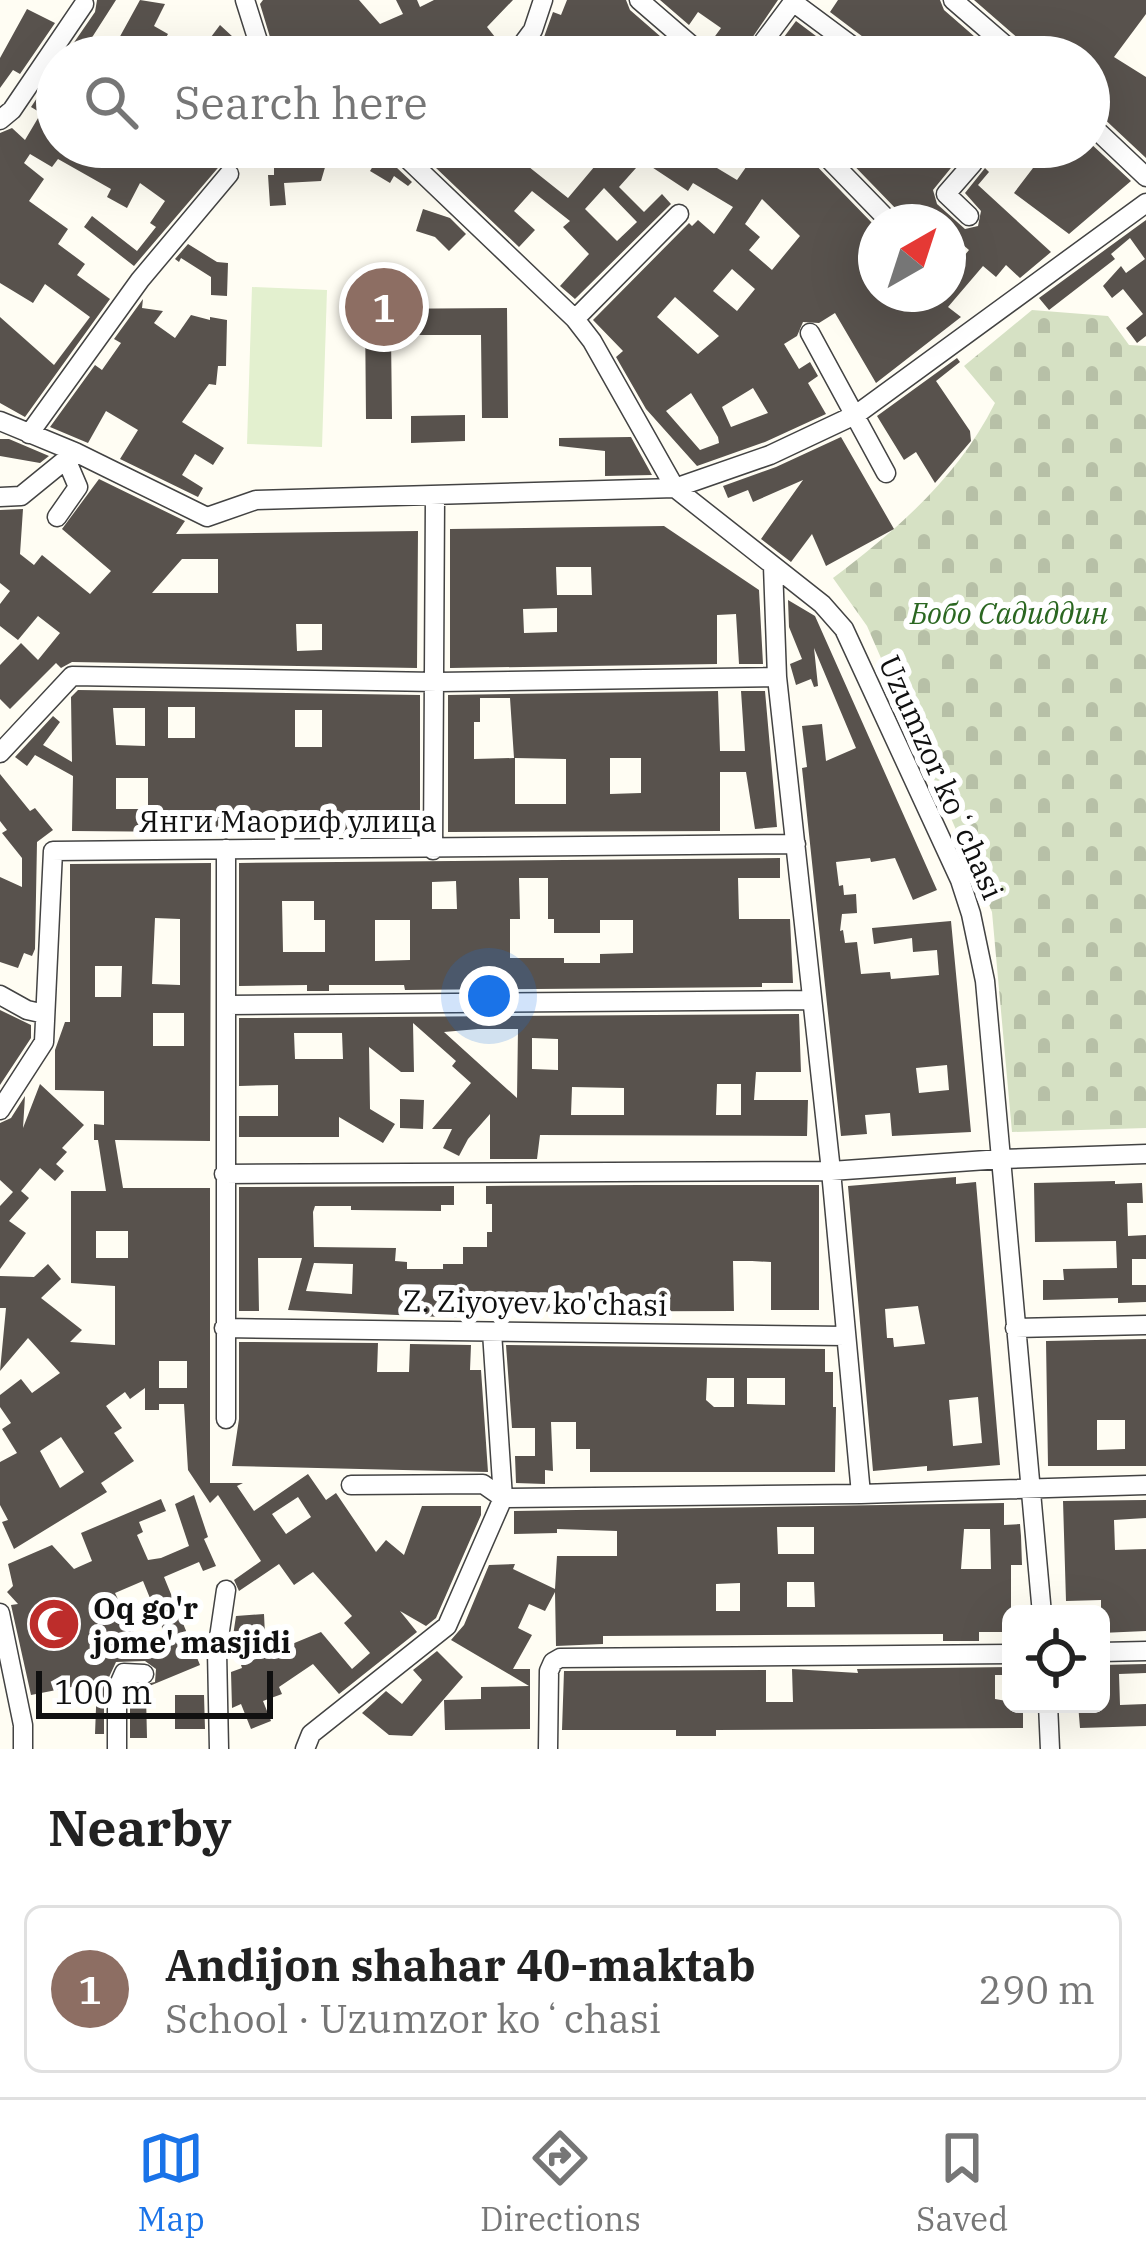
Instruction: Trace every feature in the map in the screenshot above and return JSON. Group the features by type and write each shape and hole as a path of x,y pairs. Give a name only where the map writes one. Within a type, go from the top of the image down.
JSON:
{"street":[{"path":"245,0 256,36"},
{"path":"529,36 543,0"},
{"path":"639,0 681,36"},
{"path":"953,0 995,36"},
{"path":"768,36 793,2 839,36"},
{"path":"62,36 84,4"},
{"path":"0,120 36,75"},
{"path":"1110,143 1146,177"},
{"name":"Uzumzor koʻchasi","path":"423,168 575,319 675,488 822,604 844,629 960,880 985,981 1041,1605"},
{"path":"837,168 872,204"},
{"path":"969,168 946,194 969,216"},
{"path":"29,434 140,280 229,174"},
{"path":"0,422 207,517 256,500 675,488 770,454 857,414 1146,203"},
{"path":"575,319 679,214"},
{"path":"810,333 886,472"},
{"path":"0,497 21,496 71,456"},
{"path":"57,517 78,487 71,456"},
{"path":"433,850 435,496"},
{"path":"773,566 776,677 861,1494"},
{"path":"0,753 72,676 436,682 776,677"},
{"name":"Янги Маориф улица","path":"0,1110 44,1042 53,851 796,844"},
{"path":"226,849 226,1419"},
{"path":"0,995 45,1014"},
{"path":"228,1005 812,1000"},
{"path":"224,1174 831,1171 1146,1154"},
{"path":"1016,1328 1146,1325"},
{"name":"Z. Ziyoyev ko'chasi","path":"224,1328 845,1336"},
{"path":"305,1749 311,1734 448,1626 503,1498 493,1332"},
{"path":"351,1485 483,1484 503,1498 1146,1485"},
{"path":"219,1749 217,1651 226,1590"},
{"path":"0,1613 9,1705 23,1749"},
{"path":"1110,1652 1146,1651"},
{"path":"548,1749 549,1671 560,1658 1002,1654"},
{"path":"117,1749 117,1688 124,1673 144,1674"},
{"path":"1048,1713 1050,1749"}],"green space":[{"path":"252,287 327,290 322,447 247,444"},
{"name":"Бобо Садиддин","path":"1032,310 1108,316 1129,345 1146,346 1146,1128 1012,1132 992,912 867,626 833,578 903,521 963,455 995,403 964,366"}],"building":[{"path":"97,0 116,0 93,36 78,36 95,12"},
{"path":"140,0 165,4 154,26 168,34 120,36"},
{"path":"263,0 359,0 380,24 403,14 396,0 417,0 420,7 434,0 513,0 487,27 494,36 270,36 260,4"},
{"path":"567,0 626,0 630,10 660,36 544,36 553,12 561,15"},
{"path":"660,0 778,0 753,36 715,36 721,28 698,12 689,25"},
{"path":"838,0 940,0 944,10 974,36 862,36 830,12"},
{"path":"974,0 1146,0 1146,14 1114,57 1146,77 1146,158 1110,124 1110,36 1015,36"},
{"path":"27,9 55,23 46,36 36,36 36,51 20,74 13,70 0,88 0,58"},
{"path":"796,21 816,36 785,36"},
{"path":"220,25 232,36 212,36"},
{"path":"36,121 36,158 30,154 24,163 44,179 29,201 68,229 58,244 85,264 77,275 110,299 25,417 0,403 0,317 54,365 90,317 45,284 33,303 0,283 0,133 12,128 25,140"},
{"path":"1110,162 1131,181 1069,234 1014,193 1033,168 1110,168"},
{"path":"74,168 218,168 134,266 84,227 92,216 137,251 156,227 150,223 165,201 140,183 127,208 107,197 111,189"},
{"path":"274,168 325,168 321,181 284,183 286,205 270,206 268,175 274,175"},
{"path":"397,168 412,182 408,186 394,176 390,183 370,171"},
{"path":"436,168 530,168 568,198 593,168 636,168 619,187 644,212 662,194 671,204 575,299 560,286 589,254 563,227 570,221 532,191 514,211 535,230 519,247","holes":["604,188 637,222 617,241 585,209"]},
{"path":"653,168 717,168 737,180 745,168 819,168 858,208 858,312 954,312 961,317 876,383 835,313 819,323 803,322 797,336 784,344 799,369 810,362 818,376 808,383 826,414 697,466 646,409 616,357 623,351 593,320 689,223 692,226 698,220 714,234 733,207 693,183 688,191","holes":["762,199 800,236 772,270 749,250 760,237 745,224","732,269 755,289 737,311 713,291","675,297 719,336 698,354 657,317","753,388 768,413 731,427 722,407","691,393 719,443 700,450 666,411"]},
{"path":"856,168 951,168 933,190 937,204 891,204"},
{"path":"985,168 989,172 978,185 1051,252 1020,278 1006,265 996,277 983,266 966,286 966,229 978,226 981,211 965,193"},
{"path":"423,209 450,218 466,234 449,251 435,237 416,231"},
{"path":"1146,220 1146,336 1137,343 1126,328 1143,314 1123,289 1112,298 1103,286 1121,266 1126,273 1145,259 1130,238 1111,254 1115,259 1049,310 1039,298"},
{"path":"188,244 217,262 228,263 227,296 211,295 211,277 175,259"},
{"path":"143,299 142,308 163,311 154,323 175,338 191,315 227,320 226,366 218,366 216,385 209,384 182,422 224,448 213,465 195,454 182,475 203,488 198,497 120,459 138,430 106,411 88,443 50,427 95,365 102,370 121,343 114,339"},
{"path":"507,308 508,418 482,418 481,335 391,335 392,419 366,419 365,309"},
{"path":"957,358 960,362 936,381 970,431 971,441 935,483 916,452 904,460 877,416"},
{"path":"465,415 465,441 411,443 411,416"},
{"path":"631,437 652,475 605,476 605,451 559,446 559,438"},
{"path":"841,437 894,529 826,566 812,534 791,562 761,539 803,480 753,502 748,490 728,498 723,486"},
{"path":"0,439 49,456 40,463 0,456"},
{"path":"99,479 185,521 176,534 418,531 417,668 72,662 61,668 56,663 10,709 0,699 0,665 21,643 38,660 60,633 38,616 18,640 0,626 0,604 10,591 0,583 0,510 23,509 20,554 34,565 42,555 90,594 111,571 62,529","holes":["182,559 218,559 218,593 152,593","296,624 322,624 322,650 297,651"]},
{"path":"664,526 759,590 763,664 739,664 736,614 717,615 717,664 450,668 450,529","holes":["556,567 591,567 592,595 557,595","557,608 557,632 524,633 523,609"]},
{"path":"788,600 815,616 937,890 913,900 895,858 836,862 844,895 856,894 857,913 842,914 840,931 845,943 857,942 861,974 890,972 891,979 939,975 937,950 913,952 912,938 874,944 872,928 951,921 971,1132 892,1136 890,1113 865,1115 867,1134 841,1136 802,768 807,767 802,726 822,724 826,761 856,748 814,648 818,686 811,679 796,685 790,664 802,659 789,627","holes":["947,1065 949,1090 919,1093 916,1068"]},
{"path":"78,690 420,695 420,834 72,831 73,776 35,755 27,766 15,757 53,716 60,722 43,745 72,762 71,697","holes":["168,707 195,707 195,738 168,738","113,708 145,708 145,746 116,745","295,710 322,710 322,747 295,747","116,778 148,778 148,809 116,809"]},
{"path":"718,691 720,751 745,751 741,691 765,691 777,827 755,829 746,772 720,772 720,831 448,832 448,695","holes":["480,698 510,698 514,758 474,759 474,722 480,722","515,758 566,759 566,804 515,804","610,758 641,758 641,793 610,794"]},
{"path":"0,774 30,811 35,808 53,830 37,842 35,949 32,956 24,953 18,968 0,962 0,877 22,887 22,858 2,833 7,830 0,821"},
{"path":"780,858 780,878 738,878 739,919 790,919 793,983 405,990 404,985 329,985 329,991 307,991 307,985 239,986 239,863","holes":["519,878 548,878 548,919 554,919 554,933 600,933 600,920 633,920 633,953 600,954 600,963 510,958 510,919 520,919","456,881 457,909 432,909 432,882","282,901 314,901 314,920 325,920 325,952 283,952","375,920 410,920 410,960 375,961"]},
{"path":"211,863 210,1141 115,1140 123,1188 210,1188 210,1483 243,1483 237,1486 254,1511 308,1474 326,1500 336,1493 376,1552 386,1540 404,1555 422,1506 481,1506 436,1618 426,1626 400,1611 417,1632 339,1694 313,1664 279,1687 282,1694 263,1701 271,1721 251,1729 241,1704 232,1708 231,1672 241,1665 321,1632 352,1669 370,1653 344,1623 352,1616 313,1572 294,1585 279,1564 239,1591 234,1580 261,1561 218,1495 210,1503 188,1470 184,1404 159,1404 159,1410 145,1410 145,1388 130,1399 125,1392 106,1406 122,1428 114,1433 134,1461 101,1483 107,1492 14,1549 2,1522 8,1520 0,1505 0,1462 17,1453 2,1429 11,1423 0,1407 0,1395 21,1379 32,1393 60,1373 28,1338 0,1371 6,1308 0,1308 0,1276 34,1277 48,1264 61,1279 41,1298 82,1330 70,1342 115,1345 115,1286 71,1283 71,1191 106,1191 98,1140 94,1140 94,1124 104,1125 104,1091 55,1090 55,1050 65,1022 70,1022 70,864","holes":["155,918 180,919 180,985 152,984","95,966 122,966 121,997 95,997","153,1013 184,1013 184,1046 153,1046","96,1231 128,1231 128,1258 96,1258","159,1361 187,1361 187,1388 159,1388","61,1437 84,1472 60,1488 40,1451","298,1497 311,1517 286,1534 272,1514"]},
{"path":"0,1010 31,1025 31,1038 0,1085"},
{"path":"799,1014 801,1072 756,1072 754,1100 808,1100 807,1136 540,1135 537,1159 490,1159 490,1114 459,1156 443,1148 452,1129 432,1129 471,1083 452,1066 456,1061 413,1023 414,1072 401,1072 369,1047 370,1109 395,1124 383,1143 339,1117 339,1137 239,1137 239,1116 278,1116 278,1085 239,1086 239,1018","holes":["518,1029 517,1098 444,1032","294,1033 342,1033 343,1059 295,1059","532,1038 558,1039 558,1070 532,1069","717,1084 741,1084 741,1115 716,1115","572,1087 624,1088 624,1115 571,1115"]},
{"path":"40,1084 84,1125 62,1148 67,1152 56,1164 64,1171 55,1181 40,1168 21,1191 29,1198 9,1221 26,1233 0,1269 0,1206 13,1192 0,1180 0,1123 11,1118 25,1096 23,1128"},
{"path":"400,1099 424,1100 423,1129 400,1128"},
{"path":"956,1177 956,1184 976,1182 1000,1465 873,1471 848,1186","holes":["918,1306 925,1344 894,1347 893,1338 887,1338 885,1309","978,1397 982,1443 953,1446 949,1400"]},
{"path":"1034,1183 1142,1183 1143,1203 1127,1203 1128,1236 1146,1235 1146,1259 1132,1259 1132,1285 1146,1285 1146,1302 1043,1300 1043,1280 1064,1280 1063,1269 1117,1268 1116,1241 1035,1242"},
{"path":"819,1185 819,1310 771,1310 771,1262 733,1261 734,1311 463,1312 463,1318 288,1310 302,1258 258,1258 259,1311 239,1311 239,1187 454,1186 454,1205 441,1205 441,1211 315,1206 313,1212 314,1247 396,1248 395,1261 407,1262 407,1269 443,1269 443,1264 463,1264 463,1247 487,1247 492,1204 486,1204 486,1186","holes":["314,1263 353,1264 352,1294 306,1291"]},
{"path":"1146,1339 1146,1466 1048,1466 1046,1341","holes":["1097,1420 1125,1420 1125,1449 1097,1450"]},
{"path":"239,1342 378,1343 377,1372 409,1372 410,1344 471,1345 470,1370 481,1370 488,1472 232,1466 239,1419"},
{"path":"506,1345 825,1349 825,1372 833,1372 836,1407 835,1472 590,1472 590,1449 576,1449 576,1422 551,1422 553,1471 545,1470 545,1484 516,1483 515,1456 535,1456 535,1428 512,1428","holes":["707,1378 734,1378 734,1407 714,1407 706,1400","747,1378 785,1378 785,1405 747,1404"]},
{"path":"194,1495 216,1566 203,1571 199,1562 164,1577 200,1665 130,1694 133,1687 155,1682 156,1669 145,1661 116,1662 104,1688 104,1734 95,1734 97,1682 31,1695 11,1605 18,1604 7,1592 13,1586 8,1564 52,1545 74,1569 92,1561 81,1533 161,1499 166,1511 139,1522 143,1532 137,1535 148,1560 161,1558 189,1546 175,1504","holes":["143,1581 167,1640 142,1650 115,1593"]},
{"path":"1146,1500 1146,1518 1114,1520 1115,1550 1146,1549 1146,1631 1110,1633 1110,1605 1101,1605 1101,1600 1066,1601 1063,1501"},
{"path":"1004,1503 1004,1525 1020,1524 1022,1565 1011,1565 1011,1605 1002,1605 1002,1632 979,1632 979,1641 943,1641 943,1634 603,1636 603,1644 556,1646 555,1592 545,1611 529,1604 518,1628 532,1635 513,1669 530,1669 530,1729 445,1730 444,1700 481,1699 481,1687 529,1686 451,1640 464,1625 489,1565 515,1564 513,1569 555,1589 557,1556 617,1556 617,1531 557,1529 557,1533 514,1534 514,1511","holes":["777,1527 814,1527 814,1554 778,1554","964,1529 990,1529 991,1569 961,1569","787,1582 814,1582 815,1607 787,1607","740,1583 740,1611 716,1611 716,1584"]},
{"path":"264,1614 265,1635 233,1636 236,1616"},
{"path":"437,1651 463,1677 412,1736 389,1735 362,1713 386,1691 402,1704 422,1680 413,1670"},
{"path":"1146,1664 1146,1673 1119,1674 1120,1705 1146,1704 1146,1726 1080,1728 1079,1713 1110,1713 1110,1665"},
{"path":"1002,1667 1002,1675 995,1675 995,1699 1002,1700 1002,1713 1023,1713 1023,1728 716,1730 716,1736 676,1736 676,1730 562,1730 564,1671 766,1670 766,1702 793,1702 792,1669 858,1673 857,1669"},
{"path":"130,1695 146,1695 147,1738 130,1738"},
{"path":"175,1695 204,1695 205,1729 175,1729"}],"place":[{"name":"Andijon shahar 40-maktab","path":"384,307"},
{"name":"Oq go'r jome' masjidi","path":"54,1624"}]}
